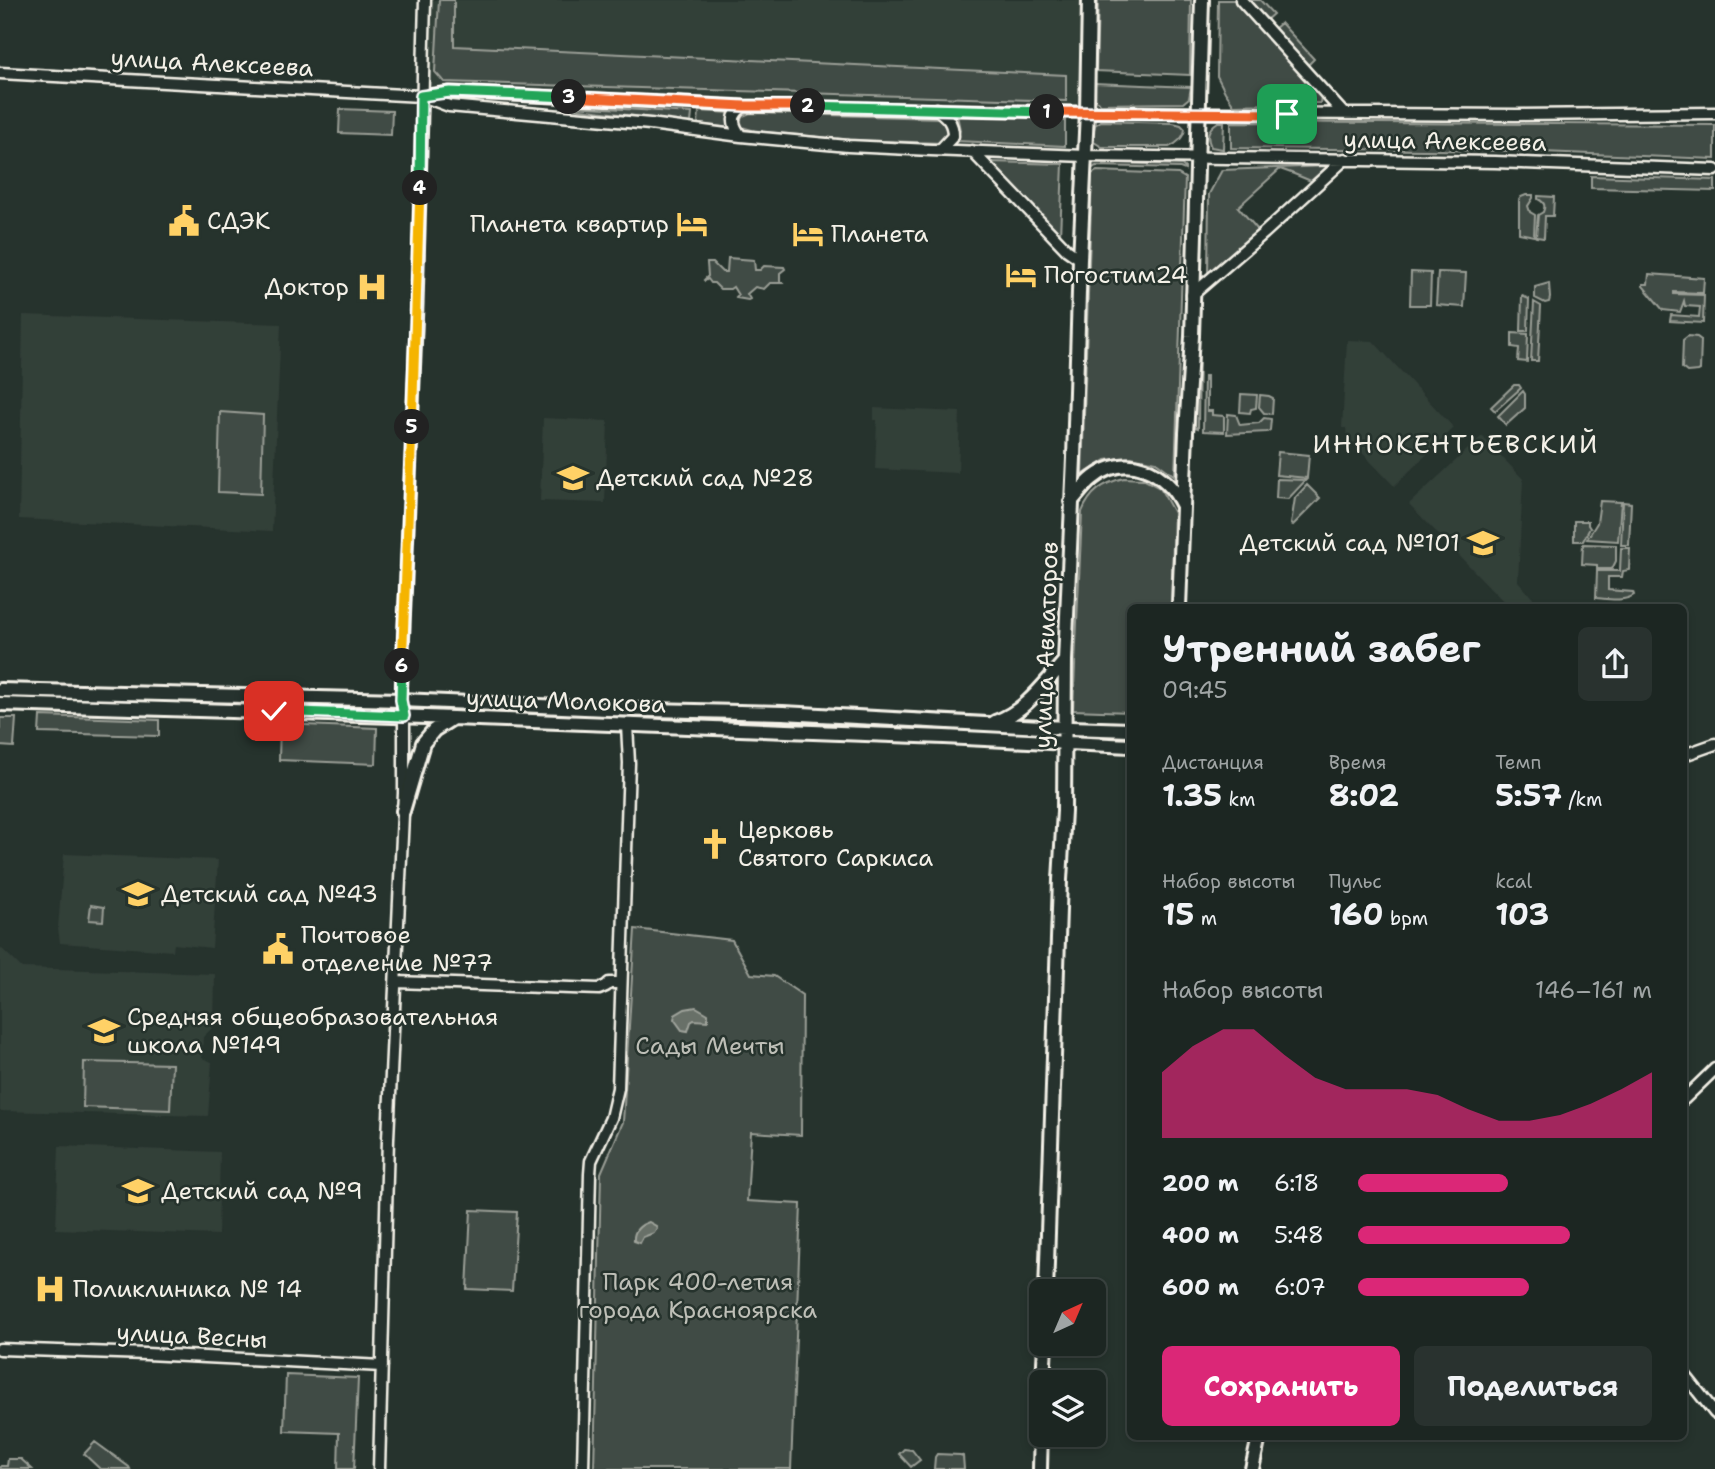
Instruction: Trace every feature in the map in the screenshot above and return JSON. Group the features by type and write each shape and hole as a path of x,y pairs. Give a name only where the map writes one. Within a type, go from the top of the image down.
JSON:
{"main road":[{"name":"улица Авиаторов","path":"1046,1279 1089,0"},
{"path":"1179,604 1202,0"},
{"path":"1071,503 1094,477 1114,467 1133,466 1151,470 1166,482 1183,507"},
{"path":"991,724 1009,718 1023,707 1065,661"},
{"name":"улица Молокова","path":"0,690 783,713 1127,730"},
{"name":"улица Молокова","path":"0,704 404,716 1127,746"},
{"path":"403,811 423,743 434,730 453,718"},
{"path":"1252,1469 1258,1440"},
{"path":"1040,1469 1041,1447"}],"street":[{"path":"379,1469 388,1139 403,811 404,716 401,700 425,0"},
{"path":"1241,0 1345,114"},
{"name":"улица Алексеева","path":"0,73 421,96 450,92 744,106 1198,114 1715,113"},
{"name":"улица Алексеева","path":"421,96 449,106 650,124 848,146 1085,156 1495,162 1715,170"},
{"path":"741,136 733,124 733,117 737,110 744,106"},
{"path":"937,109 952,123 953,130 953,136 940,150"},
{"path":"972,151 1067,250 1080,260"},
{"path":"1192,295 1345,159"},
{"path":"583,1469 591,1161 611,1118 618,1088 629,764 627,725"},
{"path":"1687,754 1715,744"},
{"path":"396,982 599,989 609,983 621,983"},
{"path":"1687,1096 1715,1069"},
{"name":"улица Весны","path":"0,1349 382,1366"},
{"path":"1687,1378 1715,1413"}],"shaded area":[{"path":"425,0 1089,0 1087,112 421,96"},
{"path":"23,315 281,324 272,531 19,519"},
{"path":"1347,340 1373,341 1454,428 1394,486 1347,437 1346,428 1342,428"},
{"path":"874,408 960,412 958,473 875,469 877,420 874,420"},
{"name":"Детский сад №28","path":"543,418 608,421 605,503 540,501"},
{"name":"Детский сад №101","path":"1482,436 1523,479 1518,581 1537,604 1506,604 1409,504"},
{"name":"Детский сад №43","path":"64,854 218,860 212,948 174,944 173,951 60,943 58,928"},
{"name":"Средняя общеобразовательная школа №149","path":"0,947 22,968 215,974 214,1026 203,1037 202,1058 212,1062 208,1116 0,1111"},
{"path":"696,1007 708,1014 708,1021 694,1020 688,1031 682,1030 674,1019 675,1015"},
{"name":"Детский сад №9","path":"59,1146 220,1152 218,1235 56,1229"},
{"path":"649,1222 657,1228 654,1233 643,1237 640,1243 634,1241 638,1229"}],"green space":[{"path":"439,0 454,0 454,46 1066,75 1066,101 444,82 435,72"},
{"path":"1098,0 1191,0 1190,75 1096,71"},
{"path":"1218,0 1234,0 1321,97 1320,103 1234,105 1217,76"},
{"path":"1248,0 1260,0 1273,14 1266,20"},
{"path":"1281,23 1314,59 1308,65 1274,29"},
{"path":"1093,83 1191,87 1189,98 1183,103 1101,104 1092,97"},
{"path":"571,108 692,113 691,123"},
{"path":"340,109 392,111 391,135 339,133"},
{"path":"699,111 731,113 731,128 698,124"},
{"path":"750,113 940,118 948,123 949,132 941,143 853,140 755,131 742,127 740,121"},
{"path":"957,115 1065,119 1065,146 957,141 960,130"},
{"path":"1101,121 1173,123 1185,129 1180,140 1169,147 1102,147 1094,142 1093,134 1095,125"},
{"path":"1218,122 1224,122 1223,149 1211,147 1208,139 1208,133"},
{"path":"1231,122 1715,125 1715,159 1517,151 1231,148"},
{"path":"990,162 1063,164 1060,236"},
{"path":"1094,162 1182,165 1185,170 1093,168 1090,165"},
{"path":"1328,166 1311,181 1280,169 1238,207 1258,230 1208,276 1209,194 1222,170"},
{"path":"1097,171 1178,174 1185,178 1175,476 1156,462 1131,457 1106,460 1082,475 1092,174"},
{"path":"1591,176 1715,180 1715,191 1591,188"},
{"path":"1526,195 1533,195 1528,206 1530,212 1535,215 1534,236 1519,233 1519,200"},
{"path":"1538,196 1554,197 1553,216 1545,216 1544,238 1536,237 1538,215 1543,212 1544,207"},
{"path":"728,258 754,260 755,270 764,266 784,267 780,273 780,281 783,283 770,283 764,289 755,287 747,294 750,299 748,300 737,298 733,287 720,289 708,279 704,280 708,276 707,263 713,263 722,272 727,272"},
{"path":"1411,272 1431,273 1430,305 1410,305"},
{"path":"1438,272 1466,273 1464,307 1436,305"},
{"path":"1649,274 1704,278 1703,293 1674,292 1704,295 1703,323 1670,321 1671,315 1699,317 1700,307 1685,306 1684,301 1680,312 1663,310 1643,286 1648,284"},
{"path":"1549,283 1549,302 1535,298 1535,287"},
{"path":"1522,296 1529,299 1528,331 1521,331"},
{"path":"1534,302 1541,306 1538,361 1531,361"},
{"path":"1512,333 1528,334 1527,362 1518,361 1519,348 1512,347"},
{"path":"1688,336 1701,340 1698,371 1687,372 1682,368 1683,340"},
{"path":"1199,344 1198,428 1195,427"},
{"path":"1204,376 1207,376 1207,411 1212,411 1212,415 1224,416 1224,432 1203,431"},
{"path":"1514,385 1521,388 1495,411 1491,407"},
{"path":"1523,391 1525,408 1506,425 1498,416"},
{"path":"1241,394 1257,395 1256,408 1251,409 1250,413 1240,412"},
{"path":"1260,395 1273,398 1272,414 1264,413 1259,407"},
{"path":"220,412 263,415 261,494 218,492"},
{"path":"1228,414 1236,415 1240,425 1259,423 1264,418 1271,419 1270,430 1227,434"},
{"path":"1278,452 1309,455 1307,478 1276,475"},
{"path":"1124,478 1143,479 1160,488 1174,513 1171,604 1127,604 1127,712 1073,710 1082,512 1098,489"},
{"path":"1277,479 1306,480 1288,499 1276,498"},
{"path":"1307,485 1320,498 1293,525 1295,498"},
{"path":"1600,501 1621,502 1618,541 1587,539 1597,523"},
{"path":"1623,502 1631,503 1629,545 1621,545"},
{"path":"1574,521 1588,521 1590,528 1583,541 1574,541"},
{"path":"1583,544 1616,545 1616,561 1612,569 1597,569 1597,565 1582,564"},
{"path":"1621,548 1630,548 1629,570 1623,571 1622,577 1608,577 1608,590 1633,592 1634,595 1621,599 1596,598 1597,571 1620,571"},
{"path":"40,716 159,720 159,736 39,733"},
{"path":"0,718 16,718 14,747 0,746"},
{"path":"280,724 377,728 376,764 279,760"},
{"path":"91,905 104,907 103,921 89,920"},
{"name":"Парк 400-летия города Красноярска","path":"635,929 732,940 751,974 774,976 802,995 801,1135 751,1132 747,1201 801,1204 791,1469 594,1469 601,1173 623,1122"},
{"path":"84,1062 172,1064 170,1110 83,1107"},
{"path":"471,1210 517,1212 512,1291 467,1289"},
{"path":"286,1375 358,1378 354,1469 338,1469 339,1433 284,1431"},
{"path":"95,1442 130,1469 100,1469 84,1454"},
{"path":"904,1449 912,1450 920,1460 911,1467 899,1454"},
{"path":"937,1454 963,1456 964,1469 934,1469"},
{"path":"8,1459 21,1459 32,1469 0,1469 1,1466 7,1466"}],"place":[{"name":"СДЭК","path":"184,221"},
{"name":"Планета квартир","path":"692,224"},
{"name":"Планета","path":"808,234"},
{"name":"Погостим24","path":"1021,275"},
{"name":"Доктор","path":"372,287"},
{"name":"Детский сад №28","path":"573,478"},
{"name":"Детский сад №101","path":"1483,543"},
{"name":"Церковь Святого Саркиса","path":"715,844"},
{"name":"Детский сад №43","path":"138,894"},
{"name":"Почтовое отделение №77","path":"278,949"},
{"name":"Средняя общеобразовательная школа №149","path":"104,1031"},
{"name":"Детский сад №9","path":"138,1191"},
{"name":"Поликлиника № 14","path":"50,1289"}],"district":[{"name":"ИННОКЕНТЬЕВСКИЙ","path":"1456,443"}],"route":[{"path":"274,711 404,716 401,700 416,322 421,96 450,92 744,106 1287,114"}],"park label":[{"name":"Сады Мечты","path":"710,1046"}]}
